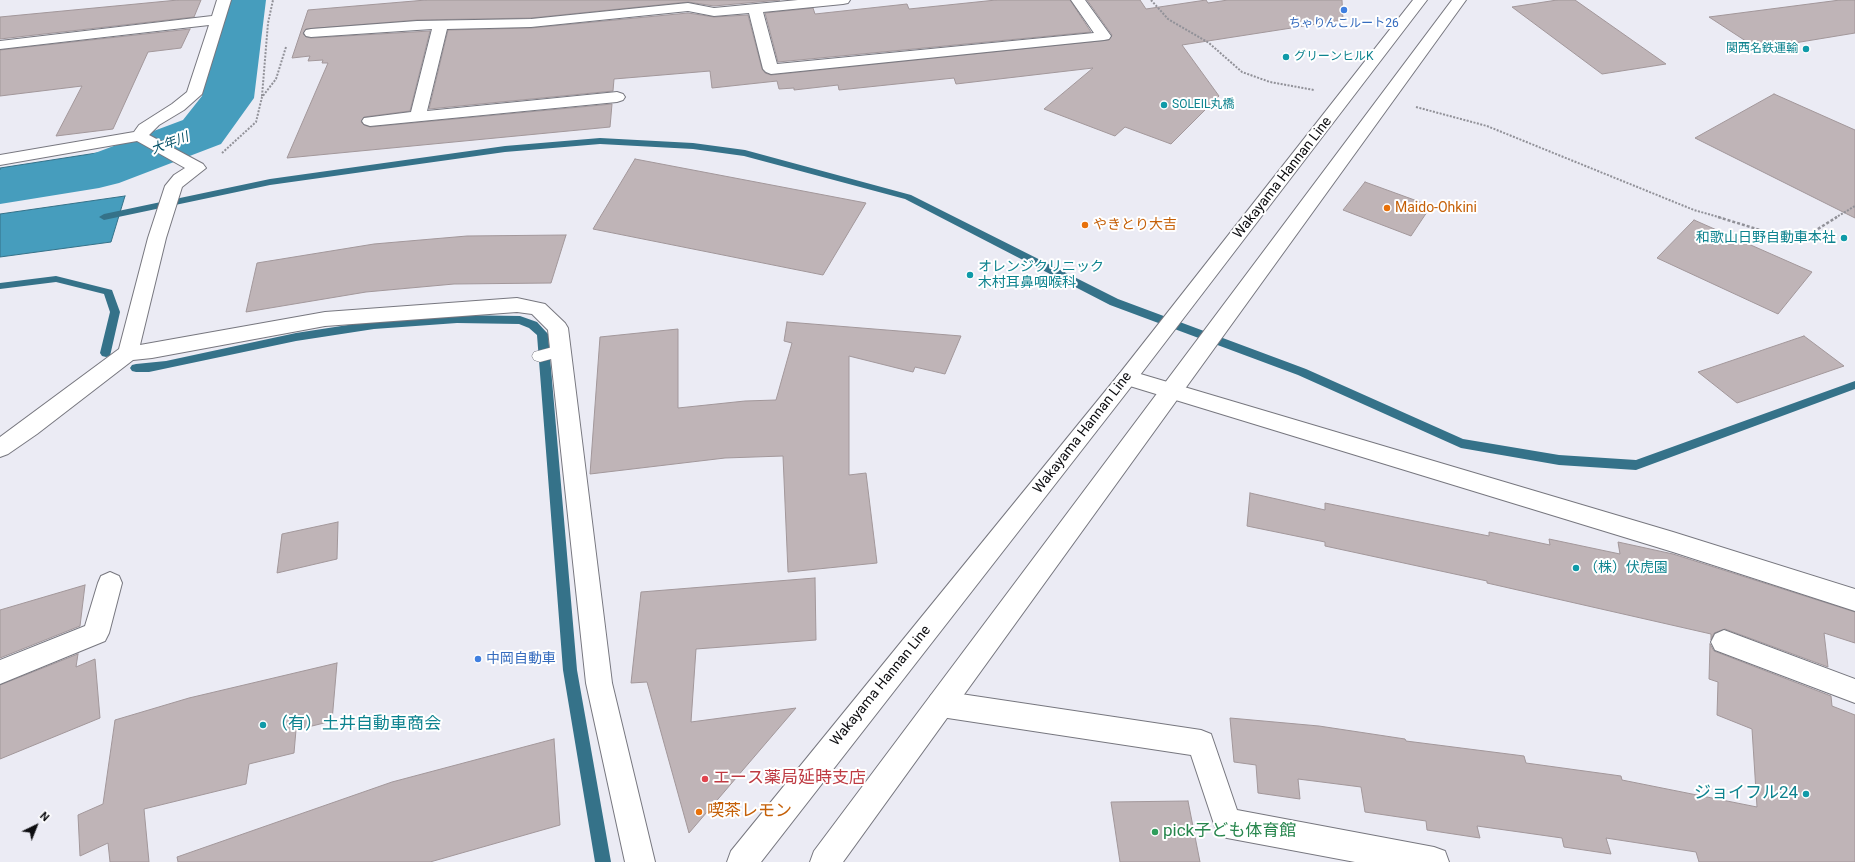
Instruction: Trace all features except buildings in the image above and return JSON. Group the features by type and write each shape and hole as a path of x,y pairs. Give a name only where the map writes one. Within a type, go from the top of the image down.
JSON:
{"street":[{"path":"143,138 144,128 178,107 194,94 224,0"},
{"path":"311,33 441,24 531,23 688,4 714,12 843,0"},
{"path":"756,8 771,69 1104,36 1078,0"},
{"name":"Wakayama Hannan Line","path":"824,862 1236,304 1365,99 1420,0"},
{"name":"Wakayama Hannan Line","path":"742,862 1194,292 1365,99 1459,0"},
{"path":"0,45 217,20"},
{"path":"418,116 441,24"},
{"path":"370,121 617,97"},
{"path":"0,160 143,138 197,168 180,178 174,186 157,238 128,353"},
{"path":"0,448 29,428 128,353 152,351 289,324 326,319 517,305 538,309 558,328 551,353 599,683 640,862"},
{"path":"1127,378 1673,542 1855,600"},
{"path":"0,672 96,633 110,582"},
{"path":"1724,642 1855,691"},
{"path":"941,704 1201,743 1227,824 1434,862"}],"path":[{"path":"262,97 268,23 273,0"},
{"path":"1151,0 1168,19 1209,43 1242,72 1270,82 1316,90"},
{"path":"1415,106 1487,126 1694,210 1776,235 1805,237 1855,206"}],"water":[{"path":"116,150 153,169 110,182 0,198 0,168"},
{"path":"125,196 111,242 0,257 0,214"}],"waterway":[{"name":"大年川","path":"0,187 99,171 202,132 228,98 243,0"},
{"path":"104,217 270,182 505,149 600,141 693,146 745,153 908,197 1114,302 1302,372 1461,443 1559,460 1636,465 1855,385"},
{"path":"0,286 56,279 108,292 115,312 106,353"},
{"path":"136,368 149,368 166,365 296,337 374,325 457,319 520,320 533,325 542,334 544,343 570,670 603,862"}],"place":[{"name":"ちゃりんこルート26","path":"1344,10"},
{"name":"関西名鉄運輸","path":"1806,49"},
{"name":"グリーンヒルK","path":"1286,57"},
{"name":"SOLEIL丸橋","path":"1164,105"},
{"name":"Maido-Ohkini","path":"1387,208"},
{"name":"やきとり大吉","path":"1085,225"},
{"name":"和歌山日野自動車本社","path":"1844,238"},
{"name":"オレンジクリニック 木村耳鼻咽喉科","path":"970,275"},
{"name":"（株）伏虎園","path":"1576,568"},
{"name":"中岡自動車","path":"478,659"},
{"name":"（有）土井自動車商会","path":"263,725"},
{"name":"エース薬局延時支店","path":"705,779"},
{"name":"ジョイフル24","path":"1806,794"},
{"name":"喫茶レモン","path":"699,812"},
{"name":"pick子ども体育館","path":"1155,832"}]}
